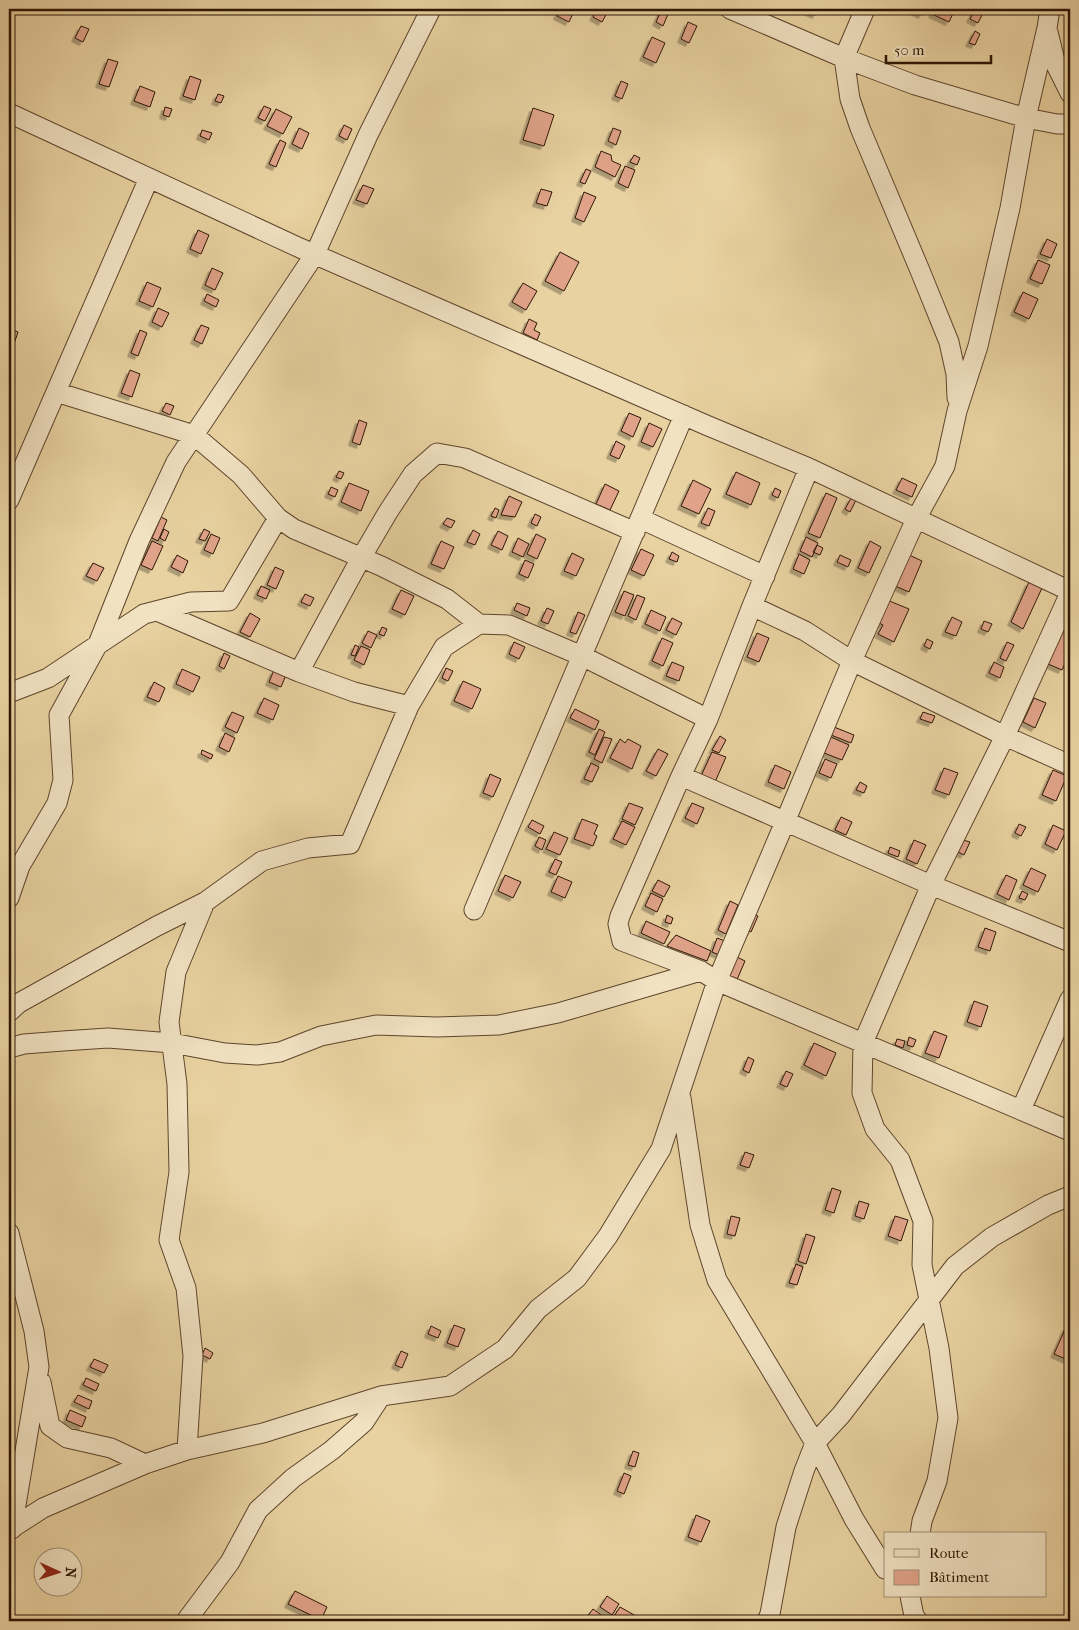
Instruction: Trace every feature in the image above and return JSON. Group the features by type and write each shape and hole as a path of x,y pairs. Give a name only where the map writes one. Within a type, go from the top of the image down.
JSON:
{"street":[{"path":"9,898 20,866 57,803 64,780 59,715 98,644 139,541 176,462 315,254 368,135 431,9"},
{"path":"730,9 844,58 915,85 1026,118 1057,124 1070,124"},
{"path":"865,9 844,58 850,99 860,128 918,264 948,342 956,374 957,411"},
{"path":"10,1530 43,1508 145,1464 187,1450 263,1433 382,1396 450,1386 504,1349 538,1309 576,1278 608,1236 662,1149 680,1094 709,976 785,822 852,661 916,519 945,466 957,411 978,346 1010,208 1026,118 1050,9"},
{"path":"1047,28 1056,65 1070,93"},
{"path":"9,113 315,254 809,468 1070,592 1005,736 931,885 863,1043 862,1093 874,1129 900,1160 923,1221 922,1265 939,1348 948,1418 937,1481 922,1521 920,1532"},
{"path":"9,500 149,178"},
{"path":"56,392 194,435 241,474 278,518 294,529 361,558 447,599 479,624 509,626 582,656 708,719"},
{"path":"474,910 684,415"},
{"path":"299,672 361,558 414,474 436,453 465,458 765,576"},
{"path":"809,468 708,719 681,776 618,924 622,941 709,976 1070,1131"},
{"path":"9,693 48,678 144,614 192,602 229,601 278,518"},
{"path":"752,606 805,631 852,661 1005,736 1070,765"},
{"path":"157,611 299,672 354,692 409,706"},
{"path":"9,1012 19,1003 205,902 262,860 308,848 350,844 409,706 444,648 479,624"},
{"path":"681,776 931,885 1070,942"},
{"path":"187,1450 193,1356 186,1288 169,1240 179,1172 177,1084 169,1022 176,972 205,902"},
{"path":"9,1048 24,1044 63,1040 108,1038 172,1043 225,1053 257,1055 280,1052 321,1036 376,1025 437,1027 499,1025 558,1013 709,976"},
{"path":"1021,1110 1070,999"},
{"path":"680,1094 700,1226 717,1280 816,1443 854,1519 884,1567"},
{"path":"767,1621 770,1614 786,1528 804,1471 816,1443 841,1415 955,1266 992,1237 1048,1205 1070,1196"},
{"path":"9,1233 34,1331 50,1426 67,1438 111,1448 145,1464"},
{"path":"10,1530 39,1367"},
{"path":"186,1621 230,1562 258,1510 293,1478 332,1450 364,1422 382,1396"},
{"path":"903,1598 916,1619"},
{"path":"911,1598 916,1619"}],"building":[{"path":"560,9 575,9 569,22 557,16"},
{"path":"597,9 607,13 602,22 593,17"},
{"path":"662,9 669,12 663,26 656,22"},
{"path":"802,9 818,9 816,15"},
{"path":"910,9 925,9 922,15"},
{"path":"935,9 955,9 949,22 932,14"},
{"path":"975,9 985,9 978,23 970,19"},
{"path":"688,22 697,26 689,43 681,39"},
{"path":"81,26 89,29 83,42 75,38"},
{"path":"975,31 980,34 975,45 969,43"},
{"path":"652,37 665,43 656,63 643,57"},
{"path":"108,59 118,62 109,87 99,84"},
{"path":"190,76 201,80 195,100 183,96"},
{"path":"621,81 628,84 622,99 615,96"},
{"path":"140,86 155,92 150,107 134,101"},
{"path":"218,94 224,96 221,103 215,101"},
{"path":"264,106 271,109 265,121 258,118"},
{"path":"165,107 172,109 169,117 163,115"},
{"path":"533,108 554,115 544,146 523,140"},
{"path":"276,109 292,117 283,134 267,126"},
{"path":"344,125 352,129 347,140 339,136"},
{"path":"299,128 309,133 302,149 292,144"},
{"path":"613,128 621,131 616,145 608,141"},
{"path":"202,130 212,133 209,140 200,136"},
{"path":"280,140 286,143 276,167 269,164"},
{"path":"601,151 611,155 612,161 621,165 615,177 595,167"},
{"path":"634,155 640,158 637,165 630,162"},
{"path":"625,166 635,170 628,188 618,183"},
{"path":"586,169 591,171 585,184 580,182"},
{"path":"363,185 374,189 367,204 356,200"},
{"path":"541,189 552,192 547,206 536,203"},
{"path":"584,192 596,197 584,222 575,218"},
{"path":"198,230 209,235 201,254 190,249"},
{"path":"1047,239 1057,244 1051,258 1040,254"},
{"path":"560,252 579,262 564,291 545,281"},
{"path":"1038,260 1050,265 1042,284 1030,279"},
{"path":"212,268 223,273 215,290 205,285"},
{"path":"147,282 161,288 153,307 139,301"},
{"path":"523,283 537,291 526,310 512,302"},
{"path":"1023,292 1038,299 1029,319 1014,312"},
{"path":"207,294 219,300 216,307 204,301"},
{"path":"158,308 169,313 162,327 152,322"},
{"path":"529,319 537,323 534,330 540,333 537,340 523,333"},
{"path":"201,325 209,328 202,344 194,340"},
{"path":"9,329 18,332 14,344 9,342"},
{"path":"140,330 147,333 138,356 131,353"},
{"path":"130,370 140,374 132,397 121,393"},
{"path":"166,403 174,406 170,415 162,411"},
{"path":"629,413 641,418 633,437 621,431"},
{"path":"359,420 367,423 360,445 352,442"},
{"path":"649,423 662,429 653,447 641,442"},
{"path":"616,441 625,446 619,459 610,455"},
{"path":"339,471 344,473 341,479 336,477"},
{"path":"736,472 760,483 751,505 726,494"},
{"path":"902,478 917,485 912,497 896,490"},
{"path":"693,480 711,489 699,514 681,506"},
{"path":"349,483 369,491 361,511 341,502"},
{"path":"605,484 619,491 610,510 596,504"},
{"path":"331,487 338,490 335,497 328,494"},
{"path":"775,488 781,491 778,498 772,495"},
{"path":"826,493 837,498 820,538 808,533"},
{"path":"509,496 522,502 515,517 501,515"},
{"path":"851,498 856,500 850,512 845,509"},
{"path":"495,508 499,510 496,518 491,516"},
{"path":"708,508 715,511 709,526 701,523"},
{"path":"535,514 541,517 537,526 531,523"},
{"path":"161,517 167,520 158,541 152,538"},
{"path":"447,518 455,521 451,528 443,524"},
{"path":"164,529 169,532 165,541 160,538"},
{"path":"204,529 210,532 205,541 199,539"},
{"path":"473,530 480,534 475,545 467,542"},
{"path":"498,531 508,536 502,550 491,545"},
{"path":"211,534 220,538 213,554 204,550"},
{"path":"536,534 546,539 537,559 527,554"},
{"path":"806,537 818,543 812,557 800,551"},
{"path":"518,538 529,544 523,557 512,552"},
{"path":"152,541 163,546 152,570 141,565"},
{"path":"441,541 454,547 444,569 431,564"},
{"path":"870,541 881,547 869,573 858,568"},
{"path":"817,545 823,548 820,555 813,552"},
{"path":"641,549 654,555 644,576 631,570"},
{"path":"672,552 679,556 677,562 669,559"},
{"path":"572,553 584,559 576,576 564,571"},
{"path":"799,554 810,560 804,574 793,569"},
{"path":"907,554 922,561 909,592 895,586"},
{"path":"177,555 188,561 183,573 171,567"},
{"path":"840,555 851,560 848,567 837,562"},
{"path":"525,560 534,564 528,578 519,574"},
{"path":"93,563 104,568 97,581 86,576"},
{"path":"275,567 284,571 276,589 267,585"},
{"path":"1029,582 1042,588 1023,629 1011,622"},
{"path":"261,586 270,590 266,599 257,595"},
{"path":"401,590 414,596 405,615 392,609"},
{"path":"624,591 634,595 625,616 615,612"},
{"path":"305,594 314,598 310,606 301,602"},
{"path":"637,595 645,598 636,620 628,616"},
{"path":"887,600 909,609 894,642 878,634 883,625 877,622"},
{"path":"517,603 530,608 527,616 514,610"},
{"path":"547,608 554,611 548,624 541,621"},
{"path":"651,610 666,617 660,631 645,624"},
{"path":"578,612 585,615 576,634 570,632"},
{"path":"1070,612 1070,652 1062,670 1048,664"},
{"path":"250,613 260,619 250,637 240,632"},
{"path":"952,617 962,622 956,636 945,632"},
{"path":"672,618 682,623 676,635 666,630"},
{"path":"984,621 992,624 988,632 981,629"},
{"path":"382,627 387,629 384,636 379,634"},
{"path":"368,631 377,635 371,648 362,643"},
{"path":"757,633 769,638 759,662 747,657"},
{"path":"662,638 673,643 663,666 652,661"},
{"path":"927,639 933,642 930,649 924,646"},
{"path":"514,642 525,647 519,659 509,654"},
{"path":"1007,642 1014,645 1006,661 1000,658"},
{"path":"355,645 359,647 355,656 351,655"},
{"path":"361,646 370,650 364,665 354,660"},
{"path":"224,653 230,656 224,669 219,666"},
{"path":"672,662 684,667 679,681 666,676"},
{"path":"994,662 1004,667 1000,678 989,673"},
{"path":"446,668 453,671 448,681 442,678"},
{"path":"182,669 200,677 193,692 176,684"},
{"path":"274,670 286,675 281,687 269,682"},
{"path":"463,681 481,689 472,709 454,701"},
{"path":"154,682 165,688 159,702 147,697"},
{"path":"264,698 279,705 273,720 257,713"},
{"path":"1034,698 1046,703 1035,728 1023,722"},
{"path":"575,709 599,721 595,730 570,718"},
{"path":"232,712 244,717 237,733 225,727"},
{"path":"923,712 935,716 932,723 920,719"},
{"path":"834,727 854,735 851,743 831,735"},
{"path":"599,729 605,732 595,755 589,752"},
{"path":"225,733 235,738 229,752 219,747"},
{"path":"720,736 726,740 719,753 712,750"},
{"path":"604,737 612,739 602,763 594,759"},
{"path":"831,737 849,745 842,760 824,753"},
{"path":"620,739 625,743 628,739 641,746 632,769 610,758"},
{"path":"658,749 668,754 656,776 646,771"},
{"path":"202,750 213,755 211,759 201,754"},
{"path":"712,752 726,757 715,782 701,776"},
{"path":"825,759 837,764 831,778 819,773"},
{"path":"591,763 599,767 592,782 584,779"},
{"path":"775,765 791,772 784,789 768,782"},
{"path":"944,768 958,773 949,795 935,790"},
{"path":"1053,770 1067,776 1056,801 1042,795"},
{"path":"490,774 501,779 493,797 483,793"},
{"path":"860,782 867,786 864,793 856,790"},
{"path":"629,803 643,808 635,825 622,819"},
{"path":"692,803 704,808 697,824 685,818"},
{"path":"841,817 852,822 846,835 835,830"},
{"path":"582,819 598,825 594,834 597,836 593,846 574,839"},
{"path":"532,820 544,826 540,834 528,827"},
{"path":"622,821 635,827 626,845 613,839"},
{"path":"1019,824 1026,827 1021,836 1015,833"},
{"path":"1053,825 1066,831 1057,850 1045,844"},
{"path":"554,832 568,838 560,855 546,849"},
{"path":"539,837 546,840 542,850 535,846"},
{"path":"914,840 926,845 917,864 906,859"},
{"path":"963,840 970,842 964,855 958,852"},
{"path":"890,847 900,851 898,857 888,853"},
{"path":"555,859 562,862 556,875 549,872"},
{"path":"1031,868 1046,875 1038,892 1023,885"},
{"path":"505,875 521,882 513,898 498,891"},
{"path":"1006,875 1017,880 1009,900 997,894"},
{"path":"558,876 572,882 565,898 551,892"},
{"path":"658,880 670,886 664,897 652,891"},
{"path":"1022,891 1028,894 1025,900 1019,898"},
{"path":"651,893 663,899 657,912 645,906"},
{"path":"730,901 738,905 726,934 718,930"},
{"path":"752,914 758,916 751,932 745,929"},
{"path":"667,915 673,918 671,924 665,922"},
{"path":"646,921 670,932 664,944 641,933"},
{"path":"985,928 996,932 990,951 978,947"},
{"path":"676,935 711,951 707,961 667,946"},
{"path":"717,938 725,941 719,955 712,952"},
{"path":"735,956 745,961 736,982 725,977"},
{"path":"974,1001 988,1006 981,1027 967,1022"},
{"path":"934,1031 947,1036 939,1058 925,1053"},
{"path":"909,1037 916,1040 913,1047 907,1045"},
{"path":"897,1039 905,1041 903,1048 895,1045"},
{"path":"814,1043 836,1053 826,1076 804,1065"},
{"path":"748,1057 754,1060 749,1073 743,1070"},
{"path":"786,1071 793,1074 787,1087 780,1084"},
{"path":"745,1152 754,1155 749,1168 740,1165"},
{"path":"832,1188 841,1191 834,1213 825,1210"},
{"path":"859,1201 869,1204 864,1219 855,1216"},
{"path":"731,1216 740,1218 735,1236 727,1234"},
{"path":"895,1216 908,1220 901,1241 888,1236"},
{"path":"806,1234 815,1237 806,1264 798,1261"},
{"path":"796,1264 803,1267 797,1285 789,1283"},
{"path":"454,1325 465,1329 458,1347 447,1343"},
{"path":"431,1326 441,1331 438,1338 428,1334"},
{"path":"1066,1327 1070,1329 1070,1355 1068,1360 1054,1354"},
{"path":"205,1348 213,1353 210,1359 202,1355"},
{"path":"401,1351 408,1354 402,1368 395,1365"},
{"path":"94,1359 108,1365 104,1373 90,1367"},
{"path":"86,1378 99,1384 96,1391 83,1385"},
{"path":"78,1395 92,1401 89,1409 74,1402"},
{"path":"70,1410 86,1417 82,1427 66,1420"},
{"path":"633,1451 639,1453 635,1467 628,1465"},
{"path":"624,1473 631,1476 624,1494 617,1491"},
{"path":"696,1515 710,1521 701,1542 688,1537"},
{"path":"295,1591 327,1607 321,1620 288,1604"},
{"path":"607,1596 619,1604 612,1615 600,1607"},
{"path":"620,1607 636,1616 633,1621 611,1621"},
{"path":"593,1609 610,1621 593,1621 587,1617"}]}
